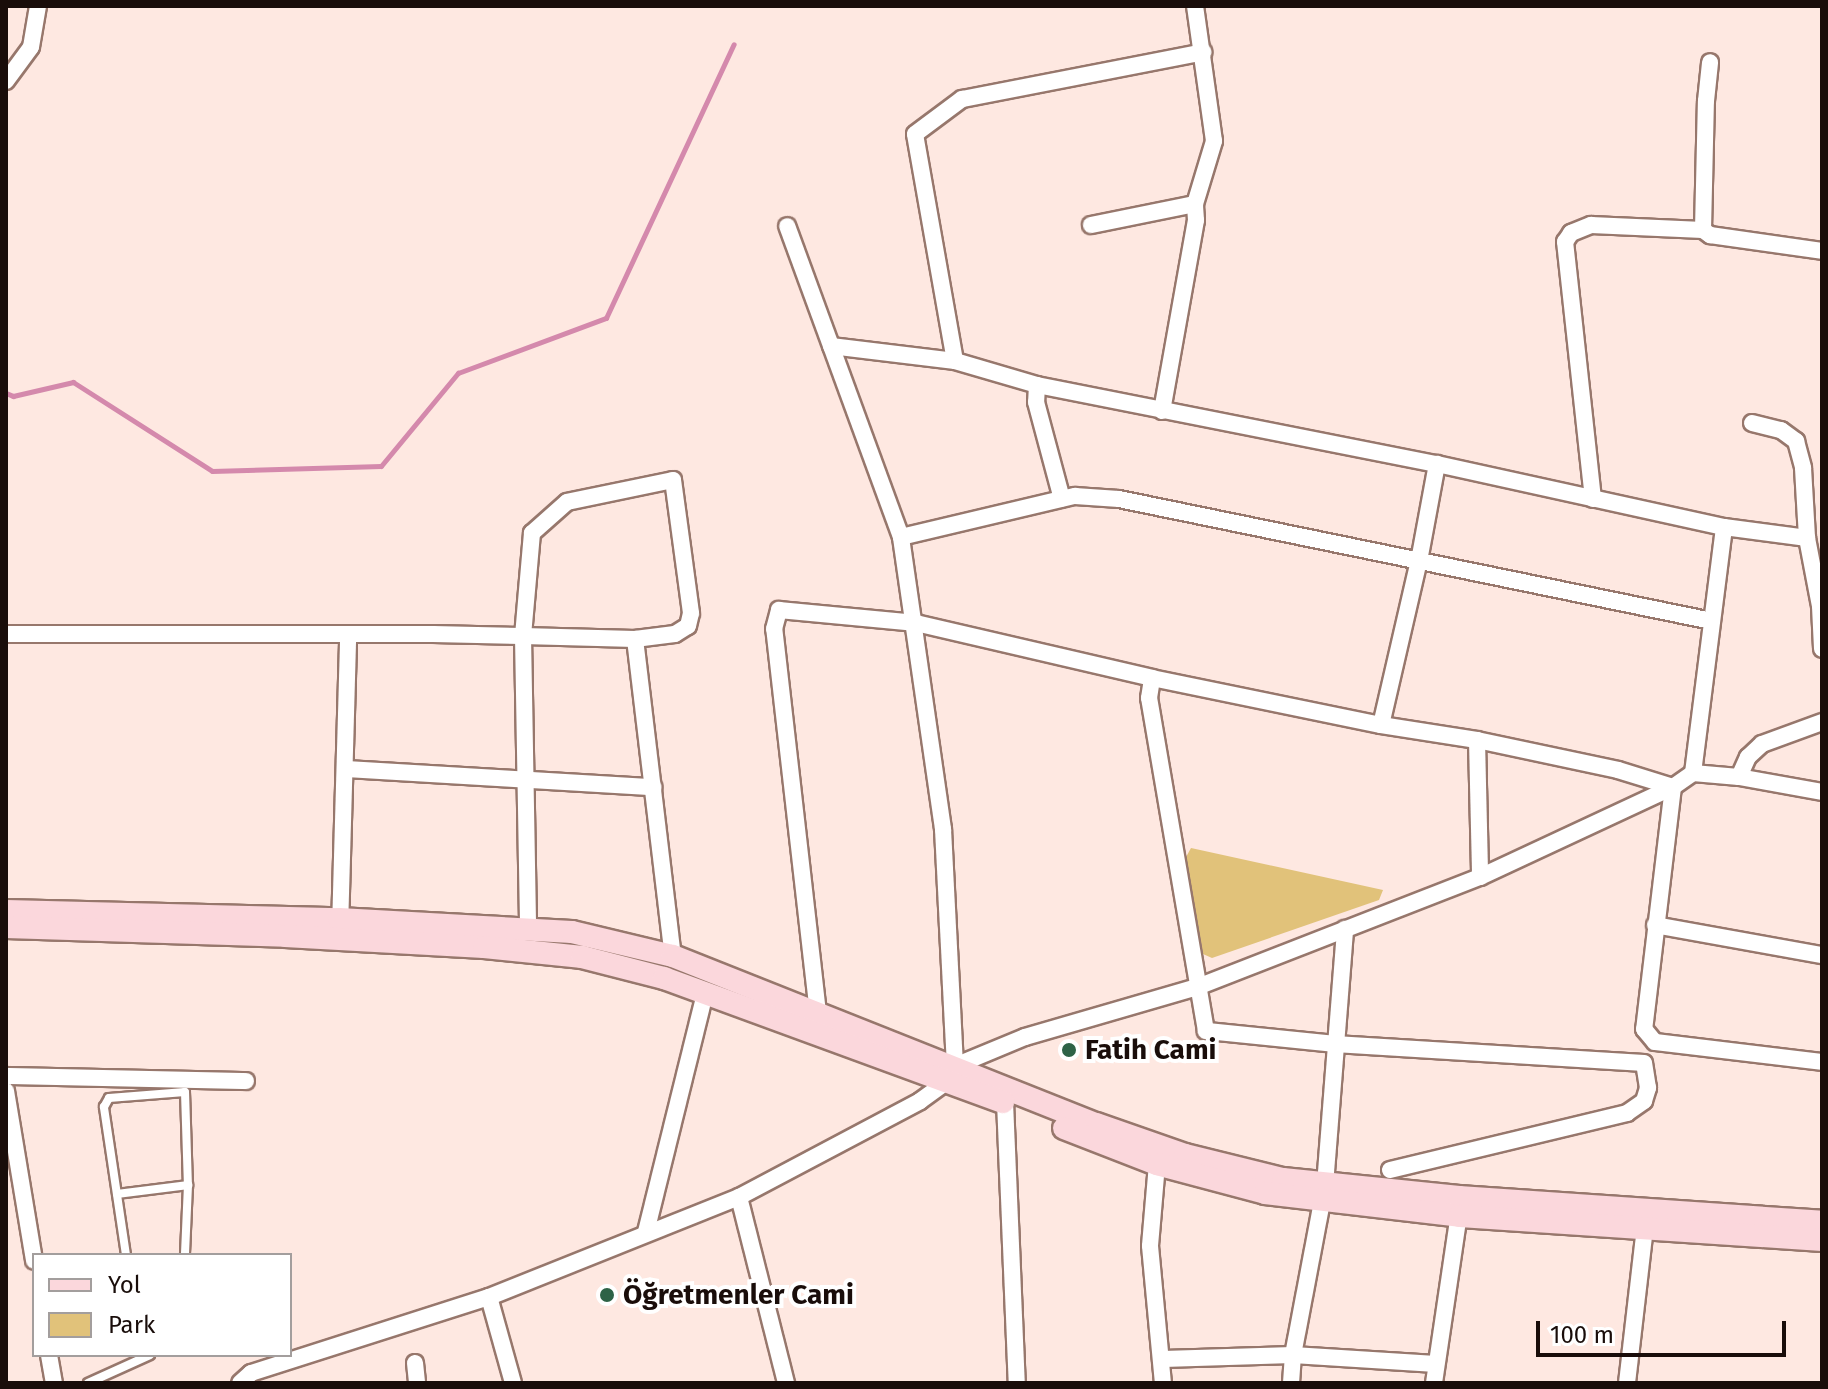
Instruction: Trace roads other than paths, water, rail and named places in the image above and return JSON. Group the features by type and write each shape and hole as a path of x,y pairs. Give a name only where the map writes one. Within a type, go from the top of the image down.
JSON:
{"main road":[{"path":"6,911 340,929 582,957 664,978 1185,1155 1283,1179 1323,1193"},
{"path":"6,927 528,929 572,932 673,956 818,1013 1005,1102 1157,1164 1265,1193 1323,1193 1460,1207 1646,1217 1822,1222"},
{"path":"1646,1217 1822,1240"}],"street":[{"path":"6,81 31,47 38,6"},
{"path":"1162,411 1196,220 1195,204 1214,141 1195,6"},
{"path":"955,361 915,134 962,99 1203,52"},
{"path":"1703,230 1710,62"},
{"path":"1091,225 1195,204"},
{"path":"1593,499 1565,242 1571,233 1591,225 1703,230 1710,235 1822,251"},
{"path":"787,226 901,537 916,623 943,829 950,1074"},
{"path":"831,346 955,361 1037,385 1162,411 1437,464 1724,527 1807,538"},
{"path":"1037,385 1036,402 1062,499"},
{"path":"1752,423 1781,430 1796,441 1803,468 1807,538 1820,606 1822,649"},
{"path":"1381,725 1419,561 1437,464"},
{"path":"6,634 523,636 635,639 675,634 688,626 689,594 673,480 567,502 532,533 523,636 528,929"},
{"path":"901,537 1062,499 1119,499 1712,621"},
{"path":"1693,773 1724,527"},
{"path":"818,1013 774,629 779,610 916,623 1152,678 1618,770 1673,787"},
{"path":"340,929 348,635"},
{"path":"635,639 673,956"},
{"path":"1152,678 1149,698 1206,1031 1335,1044 1644,1063"},
{"path":"1739,777 1748,757 1762,744 1822,722"},
{"path":"1477,740 1480,877"},
{"path":"346,769 653,787"},
{"path":"240,1383 251,1373 489,1297 739,1197 920,1101 950,1074 1025,1037 1200,986 1480,877 1673,787 1693,773 1739,777 1822,792"},
{"path":"1673,787 1644,1029 1655,1042 1822,1062"},
{"path":"1655,925 1822,955"},
{"path":"1291,1383 1293,1355 1323,1193 1345,929"},
{"path":"646,1232 705,993"},
{"path":"1390,1170 1627,1113 1644,1101 1648,1088 1644,1063 1655,1042"},
{"path":"6,1076 246,1081"},
{"path":"6,1091 33,1253"},
{"path":"1005,1102 1017,1383"},
{"path":"1157,1164 1150,1246 1163,1383"},
{"path":"739,1197 786,1383"},
{"path":"1434,1383 1460,1207"},
{"path":"1627,1383 1646,1217"},
{"path":"489,1297 513,1383"},
{"path":"1163,1359 1293,1355 1436,1364"},
{"path":"49,1357 54,1383"},
{"path":"415,1363 417,1383"}],"lane":[{"path":"126,1253 104,1107 109,1098 185,1092 188,1185 185,1253"},
{"path":"117,1194 188,1185"},
{"path":"88,1383 142,1357"}],"waterway":[{"path":"6,393 13,396 73,382 212,471 381,466 458,373 606,318 734,44"}],"place":[{"name":"Fatih Cami","path":"1069,1050"},
{"name":"Öğretmenler Cami","path":"607,1295"}]}
